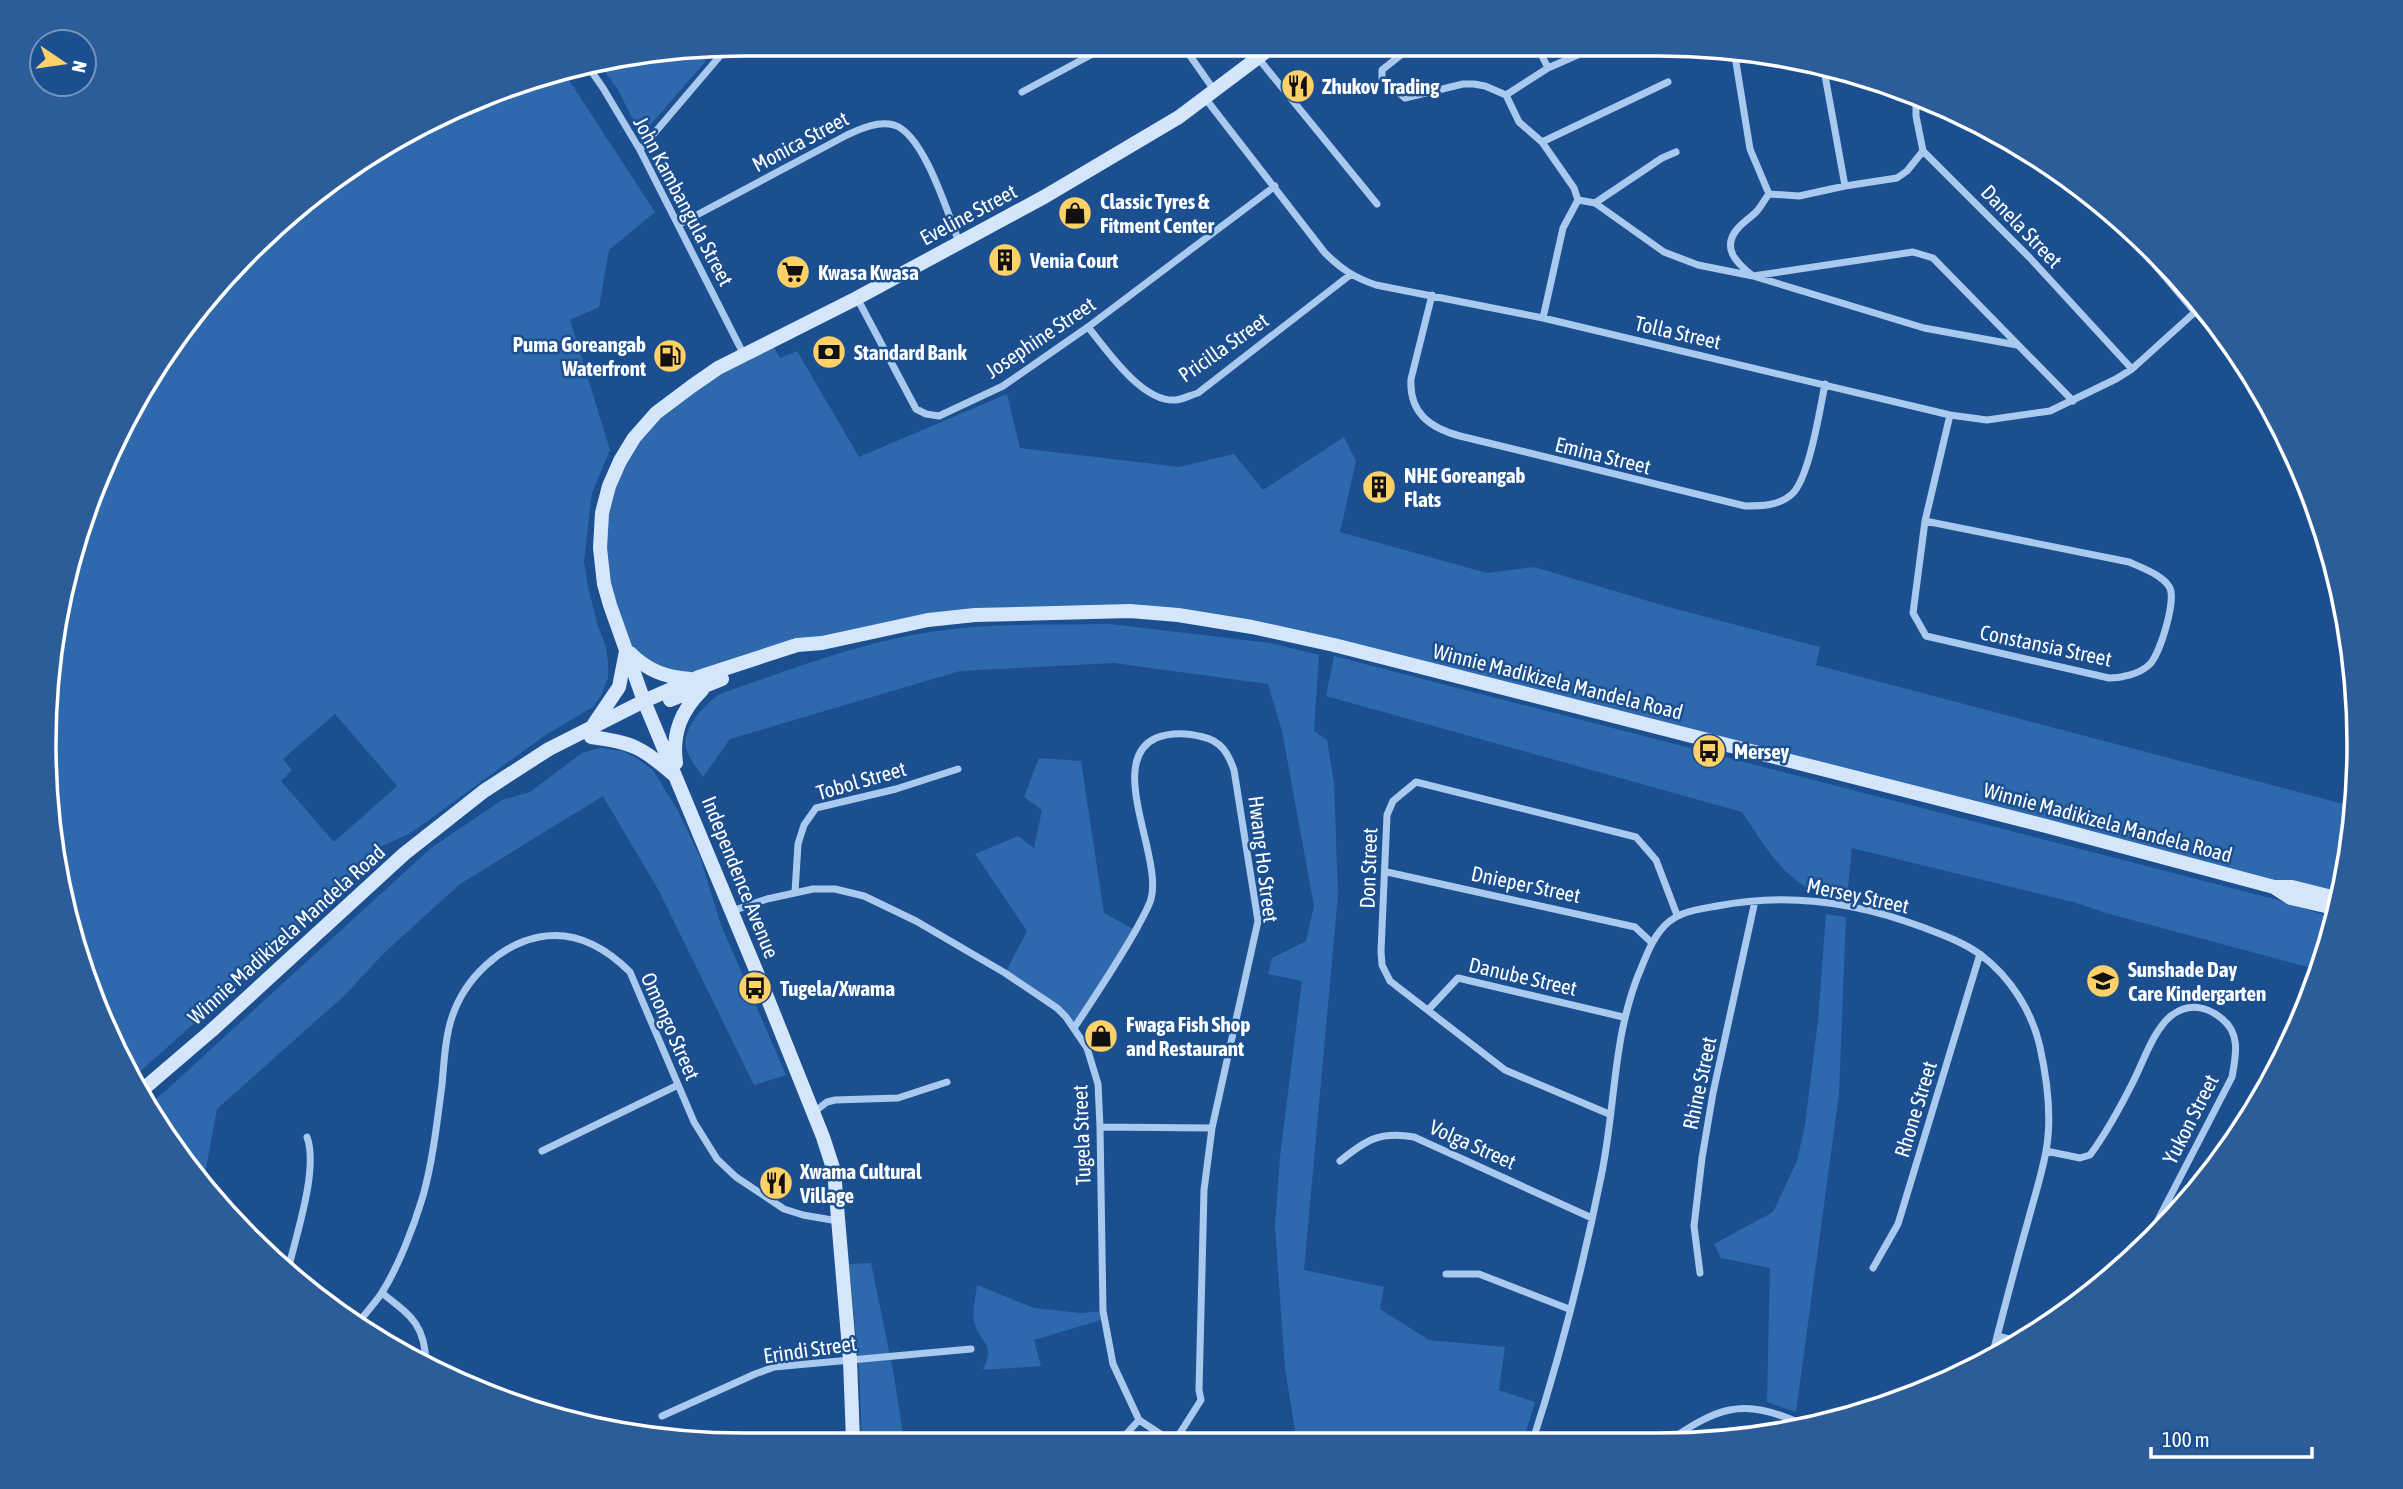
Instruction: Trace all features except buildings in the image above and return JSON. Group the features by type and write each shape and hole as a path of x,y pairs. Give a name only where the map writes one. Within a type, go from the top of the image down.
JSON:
{"main road":[{"name":"Eveline Street","path":"646,705 604,584 600,548 602,513 609,486 634,438 656,413 718,368 959,243 1146,137 1209,95 1260,56"},
{"name":"Winnie Madikizela Mandela Road","path":"147,1086 404,855 461,810 489,797 591,732 706,680 799,654 822,643 889,627 975,615 1130,611 1222,622 1361,652 2274,887 2292,887 2330,897"},
{"path":"626,650 643,666 660,674 706,680"},
{"path":"626,650 618,687 591,732 645,750 678,778"},
{"path":"678,778 674,749 680,719 706,680"},
{"name":"Independence Avenue","path":"646,705 678,778 834,1171 850,1360 853,1433"},
{"name":"Winnie Madikizela Mandela Road","path":"2274,887 2291,898 2328,907"}],"street":[{"path":"1022,92 1089,56"},
{"name":"Tolla Street","path":"1189,56 1209,95 1325,253 1350,275 1376,285 1543,318 1950,415 1987,420 2050,411 2073,401 2132,369 2194,313"},
{"path":"1265,56 1377,204"},
{"path":"1400,56 1382,70 1381,76 1405,98 1474,84 1506,95 1519,122 1542,142 1574,188 1578,200 1561,236 1543,318"},
{"path":"1542,56 1548,68"},
{"path":"1506,95 1548,68 1575,56"},
{"path":"640,150 718,57"},
{"path":"1736,61 1750,149 1769,194"},
{"name":"John Kambangula Street","path":"593,73 640,150 744,355"},
{"path":"1825,76 1844,186"},
{"path":"1542,142 1668,82"},
{"path":"1769,194 1799,196 1897,178 1907,171 1923,152 1916,106"},
{"name":"Monica Street","path":"678,225 847,135 866,126 884,124 897,126 912,137 926,160 959,243"},
{"path":"1595,202 1662,158 1676,152"},
{"name":"Danela Street","path":"1923,152 2030,258 2132,369"},
{"name":"Josephine Street","path":"857,298 916,409 939,416 1003,386 1088,327 1275,186"},
{"path":"1769,194 1756,212 1737,229 1731,242 1731,252 1736,263 1753,276 1913,252 1933,258 1977,306 2073,401"},
{"path":"1578,200 1595,202 1664,252 1698,265 1753,276 1924,328 2019,346"},
{"name":"Pricilla Street","path":"1088,327 1135,380 1153,394 1175,400 1198,393 1350,275"},
{"name":"Emina Street","path":"1432,295 1410,392 1415,410 1425,421 1441,431 1745,506 1774,503 1791,495 1802,482 1825,384"},
{"name":"Constansia Street","path":"1925,521 2129,562 2145,569 2161,578 2170,589 2172,599 2160,647 2150,664 2121,678 2109,678 1926,636 1913,613 1925,521 1950,415"},
{"name":"Hwang Ho Street","path":"1074,1028 1121,956 1150,902 1152,872 1135,788 1137,758 1142,748 1168,734 1195,734 1219,743 1229,755 1234,770 1258,921 1212,1128 1204,1190 1201,1235 1200,1401 1178,1433"},
{"name":"Tobol Street","path":"795,892 798,844 804,825 816,808 896,789 958,769"},
{"name":"Don Street","path":"1609,1114 1505,1070 1390,981 1382,965 1387,815 1394,800 1416,782 1636,837 1656,860 1677,915"},
{"name":"Dnieper Street","path":"1387,872 1635,927 1652,943"},
{"name":"Tugela Street","path":"731,911 795,892 835,889 864,896 891,907 1005,973 1058,1009 1074,1028 1087,1048 1096,1071 1100,1127 1104,1319 1113,1364 1139,1420"},
{"name":"Mersey Street","path":"1677,915 1728,904 1801,899 1870,911 1906,921 1955,940 1980,954 2002,973 2022,1002 2034,1026 2040,1047 2048,1119 2046,1151 1995,1345"},
{"name":"Rhine Street","path":"1700,1273 1694,1226 1702,1158 1713,1093 1755,901"},
{"path":"1535,1433 1569,1309 1602,1173 1623,1017 1652,943 1661,929 1677,915"},
{"name":"Omongo Street","path":"363,1318 382,1293 409,1236 425,1186 452,1017 473,978 493,959 530,939 568,936 587,941 614,956 630,972 704,1140 729,1171 784,1209 838,1221"},
{"name":"Rhone Street","path":"1873,1268 1898,1224 1980,954"},
{"name":"Danube Street","path":"1428,1010 1458,978 1623,1017"},
{"name":"Yukon Street","path":"2046,1151 2080,1158 2090,1155 2105,1134 2157,1035 2171,1016 2189,1007 2209,1009 2232,1026 2237,1048 2232,1077 2161,1214"},
{"path":"813,1113 827,1102 835,1100 898,1098 947,1082"},
{"path":"542,1151 678,1085"},
{"path":"1100,1127 1212,1128"},
{"name":"Volga Street","path":"1340,1161 1376,1136 1394,1133 1414,1136 1592,1218"},
{"path":"290,1261 310,1176 312,1148 307,1137"},
{"path":"1446,1274 1479,1274 1569,1309"},
{"path":"382,1293 411,1316 421,1329 426,1354"},
{"path":"1997,1336 2007,1338"},
{"name":"Erindi Street","path":"662,1416 765,1369 971,1349"},
{"path":"1681,1433 1702,1418 1724,1410 1771,1412 1792,1420"},
{"path":"1127,1433 1139,1420 1160,1433"}],"shaded area":[{"path":"705,57 705,62 645,131 638,130 617,88 604,70"},
{"path":"568,79 655,212 609,250 599,307 570,320 610,450 592,493 584,561 588,587 606,647 608,678 593,707 544,736 411,833 380,847 365,867 316,904 300,929 139,1072 108,1008 79,923 62,834 57,790 57,699 69,610 79,566 108,481 148,400 198,325 258,258 325,198 400,148 481,108","holes":["335,714 397,786 334,842 281,781 292,770 283,759"]},
{"path":"771,342 780,358 797,351 859,457 1007,394 1020,448 1179,467 1234,454 1263,490 1344,437 1356,461 1340,532 1487,573 1534,567 1665,606 1820,647 1816,665 2344,804 2330,896 1334,645 1130,611 889,627 699,677 643,666 618,625 604,584 609,486 656,413"},
{"path":"1110,624 1270,643 1319,655 1314,731 1327,740 1334,783 1338,895 1304,1270 1384,1287 1380,1309 1429,1340 1505,1347 1499,1390 1535,1402 1525,1433 1296,1433 1285,1369 1275,1226 1280,1157 1302,981 1268,974 1272,958 1306,941 1314,906 1282,731 1268,684 1114,663 960,671 730,739 703,777 686,748 685,741 691,725 702,710 720,694 887,640 916,634 1006,625"},
{"path":"1334,656 2278,900 2326,916 2309,967 2073,902 1852,848 1847,898 1824,894 1799,882 1780,865 1742,812 1326,696"},
{"path":"600,748 622,751 653,770 678,811 700,857 721,925 786,1075 754,1085 659,891 603,796 460,884 384,953 345,995 217,1109 205,1172 155,1100 431,848 502,800 530,792 582,753"},
{"path":"1039,758 1081,761 1104,913 1135,930 1074,1028 1066,1017 1005,973 1027,931 975,854 1018,836 1034,848 1042,810 1024,797"},
{"path":"1826,914 1846,917 1839,1094 1796,1412 1767,1402 1770,1268 1721,1258 1714,1244 1773,1212 1797,1161 1805,1125 1818,1021"},
{"path":"871,1263 903,1433 862,1433 859,1367 849,1264"},
{"path":"977,1285 1034,1308 1080,1313 1103,1311 1104,1319 1034,1340 1041,1366 983,1370 988,1349 974,1321"}],"place":[{"name":"Zhukov Trading","path":"1298,86"},
{"name":"Classic Tyres & Fitment Center","path":"1075,213"},
{"name":"Venia Court","path":"1005,260"},
{"name":"Kwasa Kwasa","path":"793,272"},
{"name":"Standard Bank","path":"829,352"},
{"name":"Puma Goreangab Waterfront","path":"670,356"},
{"name":"NHE Goreangab Flats","path":"1379,487"},
{"name":"Mersey","path":"1709,751"},
{"name":"Sunshade Day Care Kindergarten","path":"2103,981"},
{"name":"Tugela/Xwama","path":"755,988"},
{"name":"Fwaga Fish Shop and Restaurant","path":"1101,1036"},
{"name":"Xwama Cultural Village","path":"776,1183"}]}
